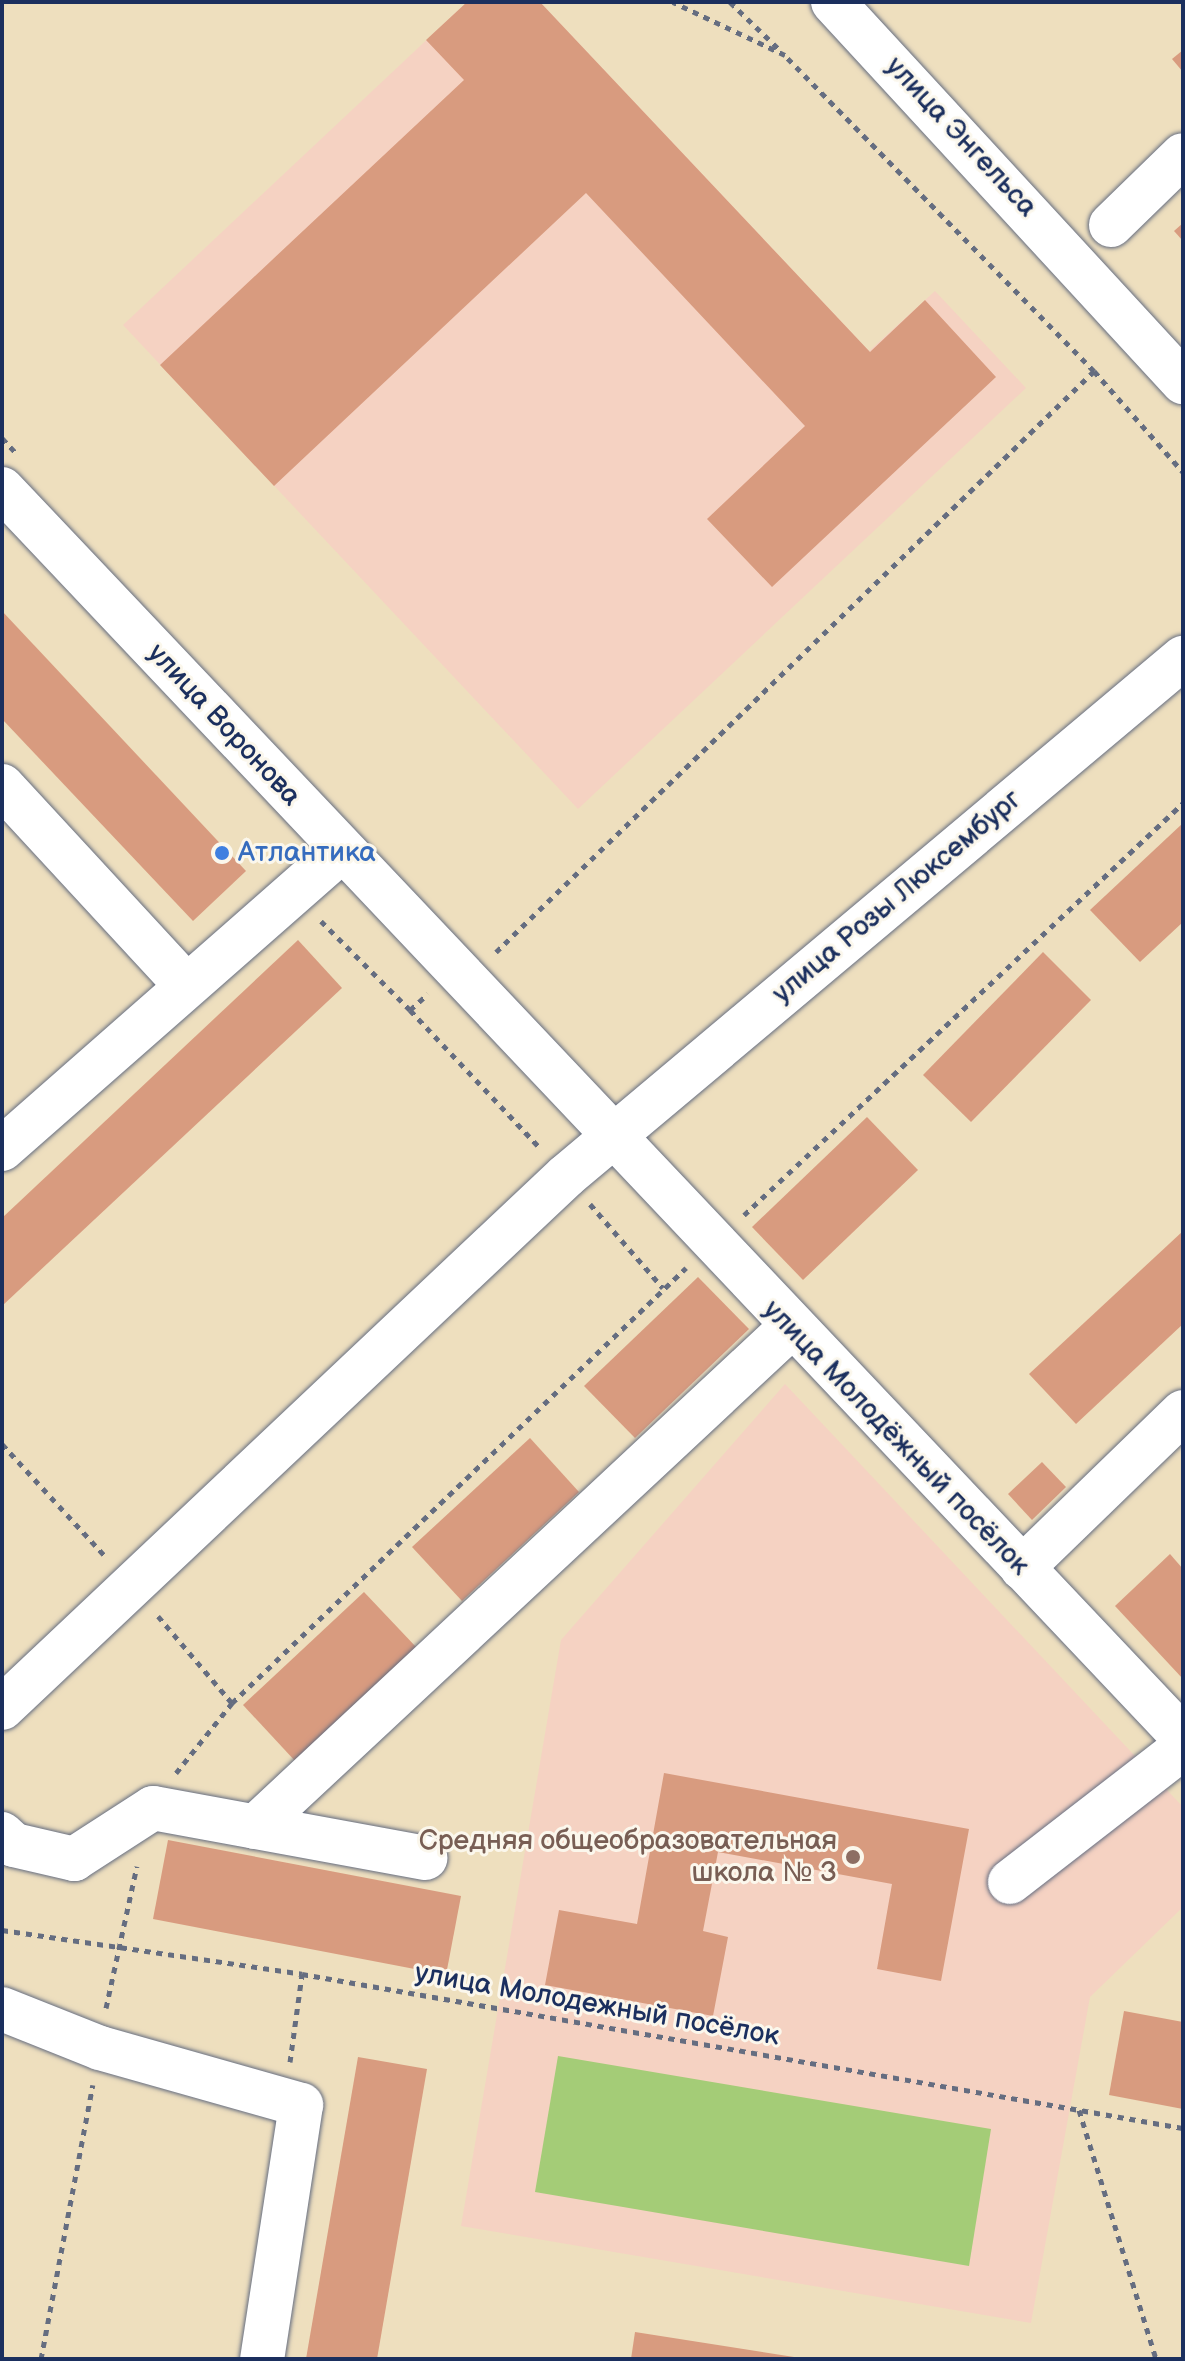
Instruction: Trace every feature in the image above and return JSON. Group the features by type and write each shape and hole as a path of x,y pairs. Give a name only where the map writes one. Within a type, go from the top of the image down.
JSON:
{"street":[{"name":"улица Энгельса","path":"833,2 1089,272 1183,382"},
{"path":"1111,225 1183,155"},
{"name":"улица Энгельса","path":"1089,272 1183,349"},
{"name":"улица Воронова","path":"13,475 342,850 457,967 612,1135"},
{"name":"улица Розы Люксембург","path":"2,1708 612,1135 1183,658"},
{"path":"2,786 185,984"},
{"path":"2,1149 185,984 342,850"},
{"name":"улица Молодёжный посёлок","path":"612,1135 710,1245 1183,1737"},
{"path":"255,1827 790,1328"},
{"path":"1022,1568 1183,1412"},
{"path":"1010,1882 1183,1748"},
{"path":"2,1834 14,1845 74,1859 153,1808 425,1858"},
{"path":"2,2009 100,2048 301,2105 262,2359"}],"path":[{"path":"673,2 785,55"},
{"path":"730,2 1094,371 1183,472"},
{"path":"498,954 1094,371"},
{"path":"2,438 13,475"},
{"path":"41,2359 100,2048 115,1947 153,1808 232,1703 710,1245 1183,803"},
{"path":"316,916 410,1010 483,940 508,965"},
{"name":"улица Молодежный посёлок","path":"2,1930 1183,2128"},
{"path":"1079,2110 1156,2359"}],"shaded area":[{"path":"467,2 540,2 869,351 935,291 1026,388 578,809 123,325"},
{"name":"Средняя общеобразовательная школа № 3","path":"785,1384 1183,1807 1183,1907 1090,1997 1031,2323 461,2226 561,1640"}],"green space":[{"path":"558,2056 991,2129 969,2266 535,2192"}],"building":[{"path":"467,2 540,2 870,352 925,300 996,377 772,587 707,519 805,426 586,193 274,486 160,365 464,80 426,40"},
{"path":"1183,50 1183,72 1172,59"},
{"path":"1183,223 1183,241 1174,231"},
{"path":"2,611 246,871 193,921 2,719"},
{"path":"1183,823 1183,922 1140,962 1090,910"},
{"path":"298,940 342,988 2,1306 2,1218"},
{"path":"1043,952 1091,1000 971,1122 923,1075"},
{"path":"867,1117 918,1170 803,1280 752,1227"},
{"path":"1183,1231 1183,1324 1076,1424 1029,1374"},
{"path":"698,1277 749,1329 635,1438 584,1386"},
{"path":"530,1438 579,1492 462,1601 412,1547"},
{"path":"1042,1462 1066,1487 1032,1520 1008,1494"},
{"path":"1170,1554 1183,1569 1183,1679 1115,1606"},
{"path":"364,1592 417,1648 296,1762 243,1705"},
{"path":"664,1773 969,1829 941,1981 877,1969 892,1884 718,1852 703,1931 728,1937 713,2016 545,1985 559,1910 637,1924"},
{"path":"168,1840 461,1896 446,1975 153,1919"},
{"path":"1124,2011 1183,2022 1183,2109 1109,2095"},
{"path":"358,2057 427,2069 377,2359 306,2359"},
{"path":"635,2332 794,2357 794,2359 631,2359"}],"place":[{"name":"Атлантика","path":"222,853"},
{"name":"Средняя общеобразовательная школа № 3","path":"853,1857"}]}
